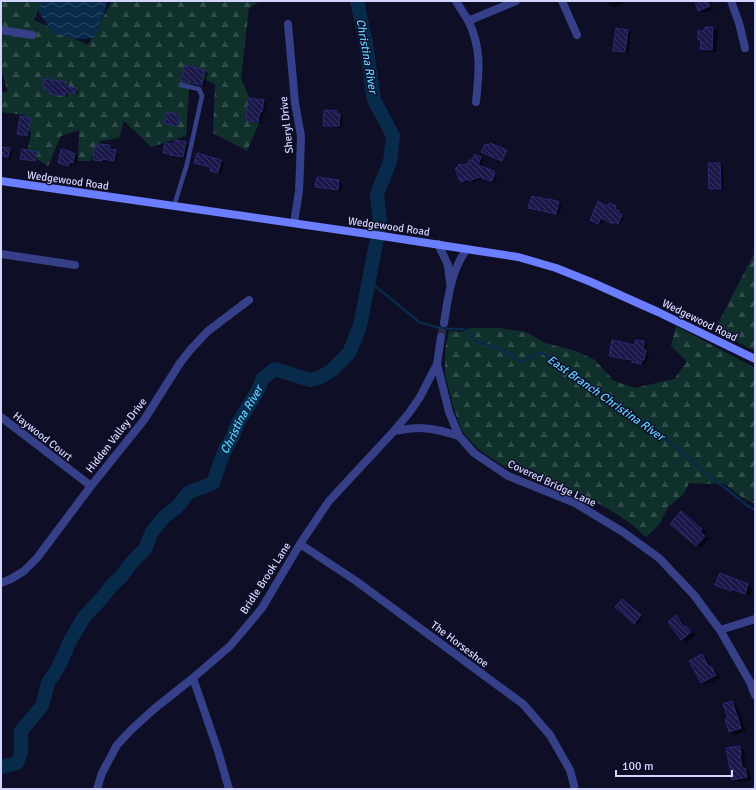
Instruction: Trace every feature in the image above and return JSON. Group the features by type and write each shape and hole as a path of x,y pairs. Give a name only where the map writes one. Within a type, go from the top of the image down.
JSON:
{"street":[{"path":"456,1 468,21 477,41 479,60 476,102"},
{"path":"468,21 516,1"},
{"path":"562,1 577,35"},
{"path":"731,1 739,23 745,48"},
{"name":"Sheryl Drive","path":"288,24 295,103 301,136 299,191 294,223"},
{"path":"1,30 32,35"},
{"name":"Wedgewood Road","path":"1,181 438,244 518,257 556,268 658,312 755,359"},
{"path":"438,244 448,265 450,286"},
{"path":"444,323 450,286 462,256 467,249"},
{"path":"1,254 75,265"},
{"name":"Hidden Valley Drive","path":"1,583 24,571 37,558 91,486 144,420 180,363 191,349 208,331 249,300"},
{"name":"Covered Bridge Lane","path":"441,337 437,364 449,412 459,436 474,453 508,476 575,503 623,532 659,558 694,595 720,630 750,682 755,695"},
{"name":"Bridle Brook Lane","path":"97,789 102,774 117,746 132,729 230,646 262,608 300,544 329,501 409,413 420,397 437,364"},
{"name":"Haywood Court","path":"1,417 91,486"},
{"path":"394,431 429,428 459,436"},
{"name":"The Horseshoe","path":"300,544 356,581 522,704 550,735 570,770 575,789"},
{"path":"720,630 755,618"},
{"path":"193,678 218,751 229,789"}],"lane":[{"path":"174,206 187,164 202,96 199,89 181,85"}],"green space":[{"path":"1,1 42,1 34,20 88,45 112,1 260,1 249,8 241,79 260,121 247,151 213,133 215,84 190,74 186,136 151,147 124,121 119,138 100,141 90,161 78,161 79,130 61,136 48,166 27,153 31,134 24,115 1,112 1,92 8,92 1,69"},
{"path":"755,252 755,351 714,331"},
{"path":"676,326 755,368 755,504 743,498 723,483 689,483 683,495 668,507 659,525 646,537 630,523 583,495 503,466 478,449 462,431 453,406 445,374 445,350 449,331 465,332 469,328 499,328 526,332 545,343 576,351 595,360 614,381 635,388 674,379 687,362 671,346"}],"water":[{"path":"42,1 107,1 105,11 94,38 78,39 53,33 38,11"}],"building":[{"path":"695,1 708,1 710,6 698,11"},
{"path":"705,27 713,27 712,50 700,49 701,40 698,40 698,31 704,31"},
{"path":"616,28 628,30 625,52 613,51"},
{"path":"185,65 205,70 202,85 181,81"},
{"path":"44,79 66,82 65,86 76,88 75,94 65,92 65,96 50,94 51,90 43,88"},
{"path":"248,98 264,100 262,112 260,112 258,122 246,121"},
{"path":"324,110 337,111 336,113 340,114 339,126 323,126"},
{"path":"167,112 180,115 177,126 164,123"},
{"path":"20,116 31,118 27,136 17,134"},
{"path":"175,140 186,142 183,157 163,153 165,143 173,144"},
{"path":"490,143 507,150 502,161 481,152 485,144 489,145"},
{"path":"98,144 110,145 110,149 116,150 114,161 102,159 102,161 93,160 94,147 97,147"},
{"path":"1,147 10,148 8,157 1,156"},
{"path":"22,149 37,152 35,161 20,159"},
{"path":"61,149 75,154 73,163 70,162 68,166 58,163"},
{"path":"197,153 221,160 218,173 210,171 211,167 194,163"},
{"path":"475,154 481,157 478,165 494,171 493,172 495,173 492,181 480,177 461,182 459,179 455,168 458,167 459,164 463,165 469,163 469,160 472,160"},
{"path":"708,163 720,163 721,189 709,189"},
{"path":"317,177 339,180 338,190 315,187"},
{"path":"532,196 559,202 556,214 528,208"},
{"path":"598,201 607,206 609,203 616,206 615,209 622,215 618,224 614,222 613,224 601,218 598,224 590,220"},
{"path":"612,340 634,345 636,340 644,341 643,350 646,350 644,360 642,360 641,364 632,362 632,360 609,356"},
{"path":"681,511 702,529 700,532 705,536 696,546 670,524"},
{"path":"720,573 748,584 745,594 715,585"},
{"path":"622,599 641,615 634,624 615,607"},
{"path":"676,615 684,627 686,626 691,632 681,640 668,622"},
{"path":"702,654 709,667 711,666 716,675 701,683 689,661"},
{"path":"732,701 741,728 729,732 725,719 728,718 723,704"},
{"path":"740,746 742,768 745,768 747,777 732,780 726,748"}],"waterway":[{"name":"Christina River","path":"1,767 17,763 21,753 21,731 42,706 48,683 59,666 70,641 84,617 145,549 152,532 163,518 178,506 188,493 213,483 226,448 239,421 257,392 263,378 275,369 310,380 321,377 332,370 349,353 360,326 380,223 377,194 390,162 393,136 374,100 366,43 357,1"},
{"name":"East Branch Christina River","path":"368,280 419,322 436,327 462,329 471,333 476,342 498,348 521,362 541,352 665,438 702,470 755,510"}],"tunnel":[{"path":"441,337 444,323"}]}
